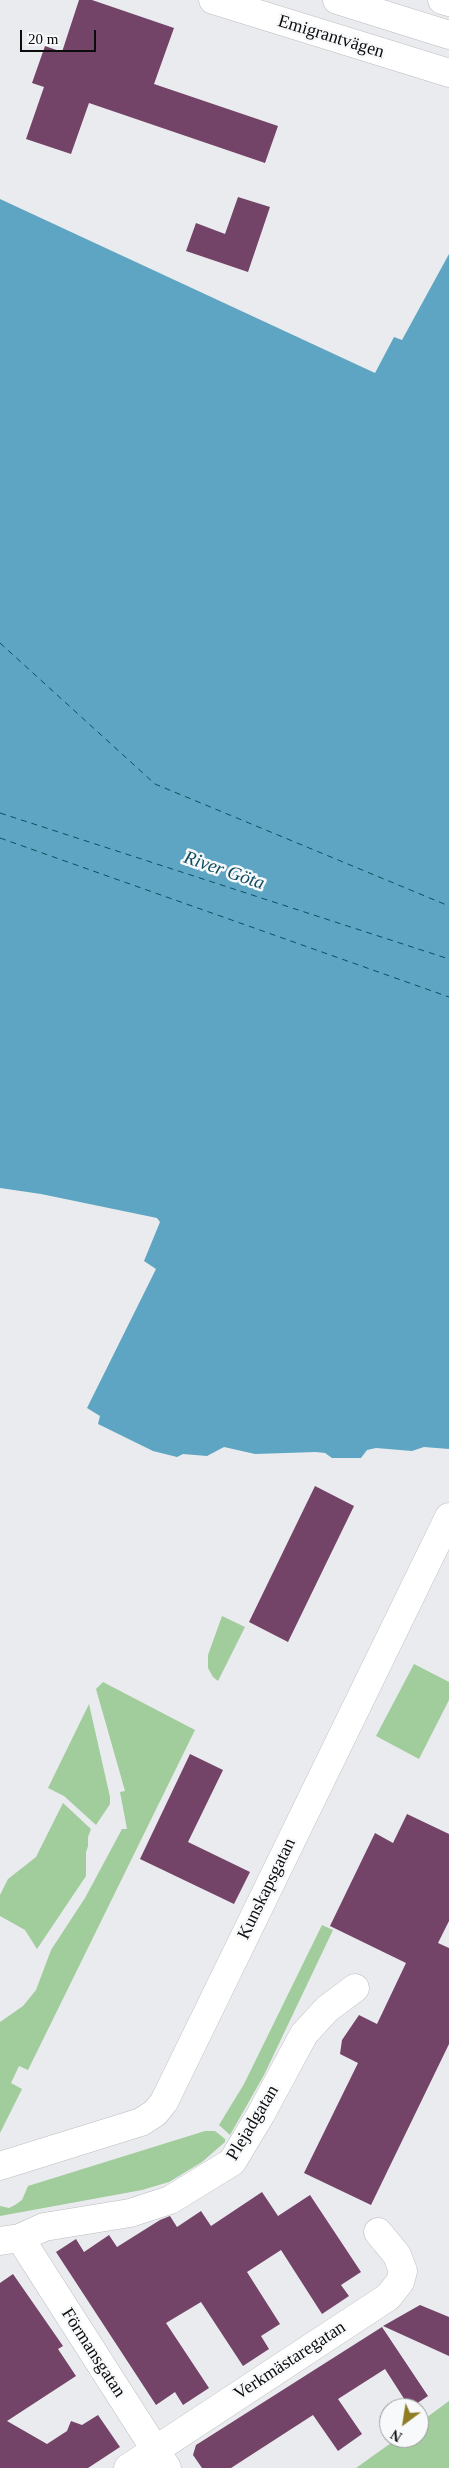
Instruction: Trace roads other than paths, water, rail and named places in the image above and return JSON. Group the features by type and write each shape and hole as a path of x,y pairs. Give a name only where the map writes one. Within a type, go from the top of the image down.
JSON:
{"main road":[{"name":"Emigrantvägen","path":"213,0 449,73"},
{"path":"337,0 449,35"},
{"path":"442,0 449,2"},
{"name":"Kunskapsgatan","path":"0,2166 141,2122 155,2113 164,2102 449,1516"},
{"name":"Plejadgatan","path":"10,2239 44,2227 130,2213 170,2200 232,2162 262,2114 304,2034 327,2009 355,1988"},
{"name":"Verkmästaregatan","path":"128,2468 162,2459 388,2297 400,2282 403,2271 397,2254 378,2232"},
{"name":"Förmansgatan","path":"10,2239 162,2459"}],"water":[{"name":"River Göta","path":"0,199 375,373 394,337 402,340 449,254 449,1449 424,1447 412,1451 376,1448 367,1450 361,1458 332,1458 325,1453 316,1452 255,1454 224,1447 207,1456 183,1454 177,1457 153,1451 98,1424 100,1416 87,1408 156,1269 144,1261 160,1222 157,1218 41,1194 0,1188"}]}
